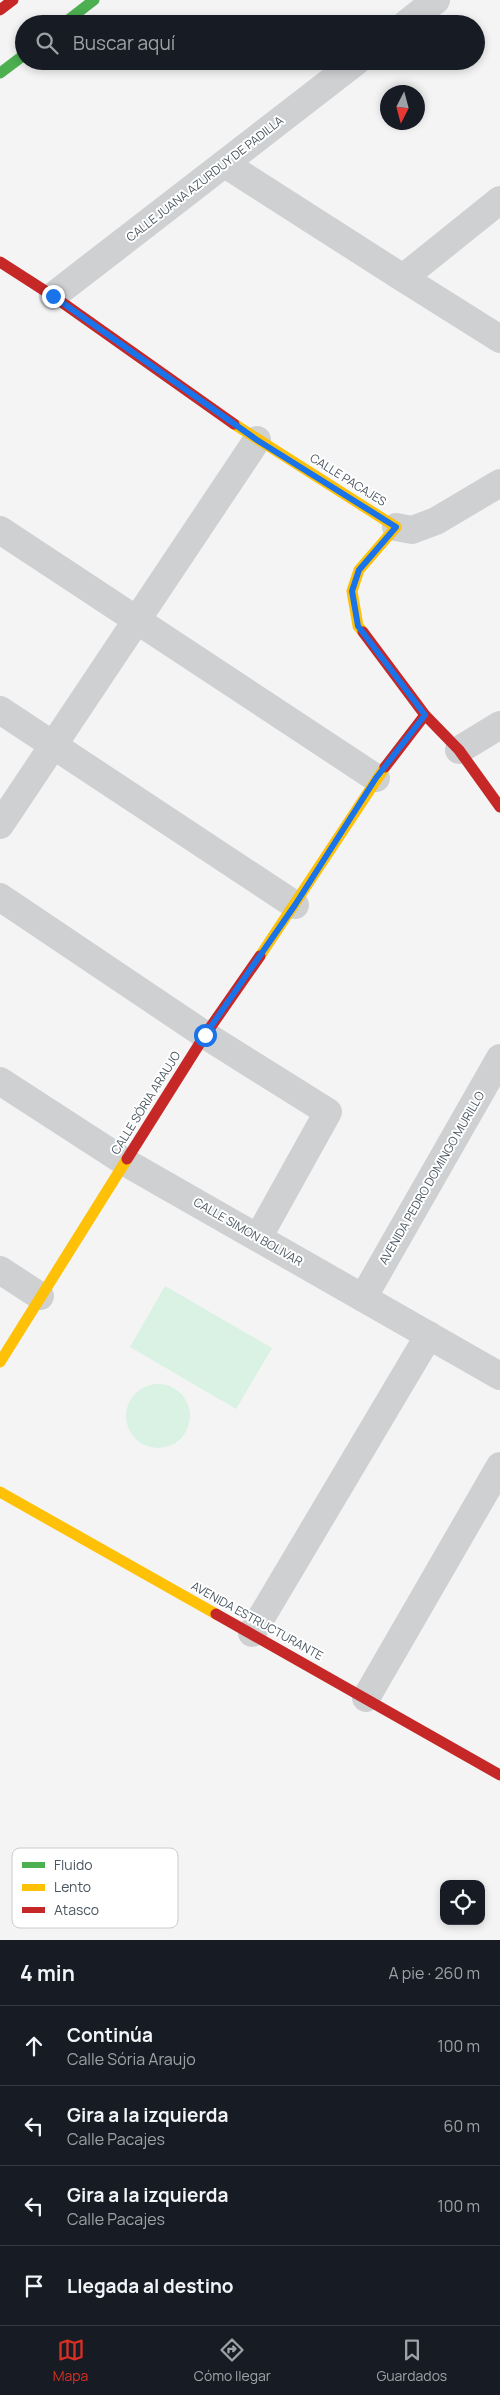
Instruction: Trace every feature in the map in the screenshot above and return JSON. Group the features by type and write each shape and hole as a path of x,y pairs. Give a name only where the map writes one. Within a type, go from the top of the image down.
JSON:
{"street":[{"path":"0,10 13,0"},
{"path":"75,15 94,0"},
{"path":"417,15 436,0"},
{"path":"0,73 15,62"},
{"name":"CALLE JUANA AZURDUY DE PADILLA","path":"53,296 345,70"},
{"path":"225,164 500,339"},
{"path":"403,278 500,200"},
{"name":"CALLE PACAJES","path":"0,262 53,296 257,440 396,527"},
{"path":"0,825 257,440"},
{"path":"500,483 436,521 412,530 396,527 359,570 352,591 358,626 425,715 459,750 500,807"},
{"path":"0,530 376,778"},
{"path":"0,710 295,905"},
{"name":"CALLE SÓRIA ARAUJO","path":"0,1362 205,1035 295,905 376,778 425,715"},
{"path":"459,750 500,724"},
{"path":"0,897 205,1035 328,1112 258,1238"},
{"name":"AVENIDA PEDRO DOMINGO MURILLO","path":"363,1298 500,1058"},
{"name":"CALLE SIMON BOLIVAR","path":"0,1081 125,1162 500,1376"},
{"path":"0,1270 40,1296"},
{"path":"252,1633 429,1335"},
{"path":"366,1698 500,1466"},
{"name":"AVENIDA ESTRUCTURANTE","path":"0,1492 500,1775"}],"green space":[{"path":"165,1286 272,1348 236,1409 130,1347"},
{"path":"158,1384 176,1390 184,1398 190,1416 184,1434 176,1442 158,1448 140,1442 132,1434 126,1416 132,1398 140,1390"}],"traffic: fast":[{"path":"75,15 94,0"},
{"path":"0,73 15,62"}],"traffic: slow":[{"path":"234,424 396,527 359,570 352,591 358,626 363,632"},
{"path":"260,956 385,767"},
{"path":"0,1362 127,1159"},
{"path":"0,1492 216,1614"}],"traffic: jam":[{"path":"0,10 13,0"},
{"path":"0,262 53,296 234,424"},
{"path":"363,632 425,715 459,750 500,807"},
{"path":"385,767 425,715"},
{"path":"127,1159 205,1035 260,956"},
{"path":"216,1614 500,1775"}],"route":[{"path":"53,296 257,440 396,527 359,570 352,591 358,626 425,715 376,778 295,905 205,1035"}]}
